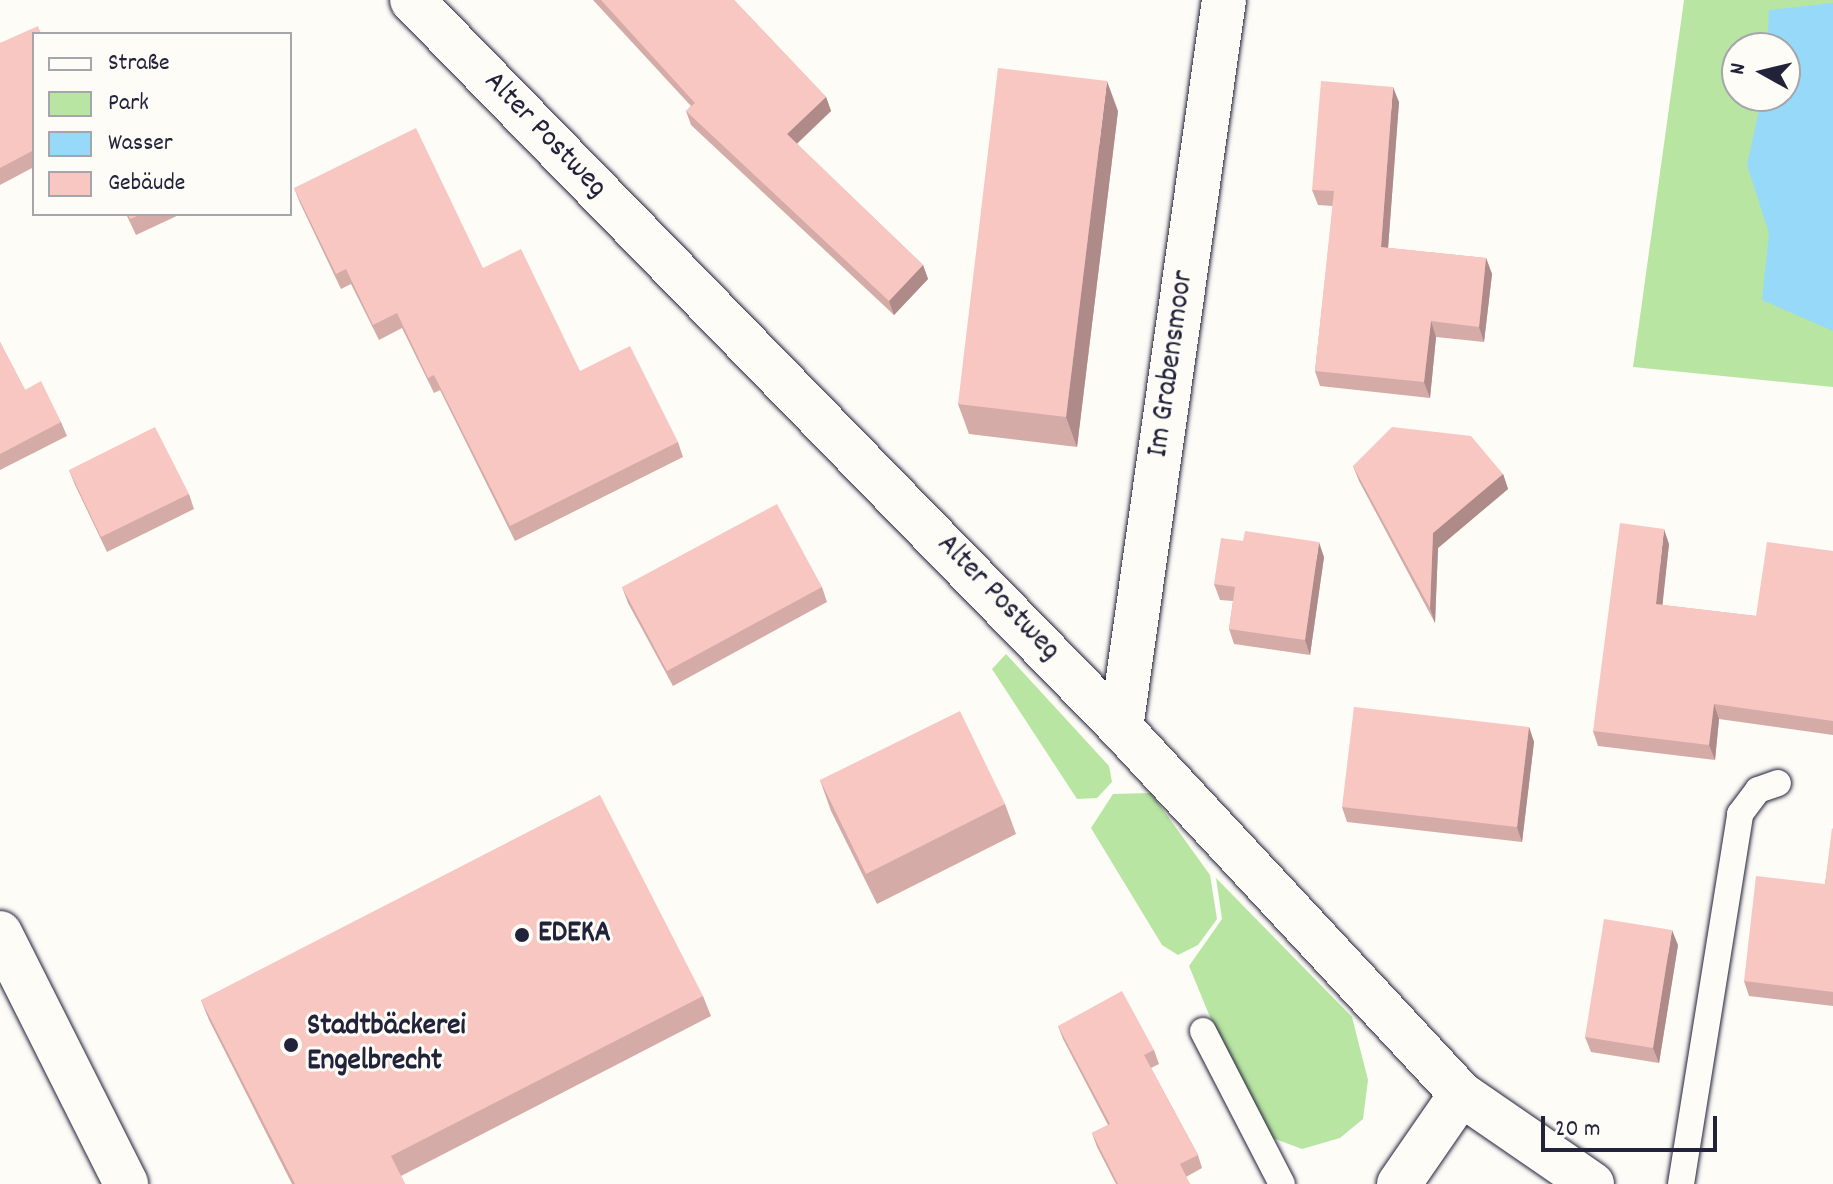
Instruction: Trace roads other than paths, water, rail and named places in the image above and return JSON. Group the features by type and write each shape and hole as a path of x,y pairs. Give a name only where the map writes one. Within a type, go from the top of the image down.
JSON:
{"street":[{"name":"Alter Postweg","path":"412,0 1121,728 1461,1094 1592,1184"},
{"name":"Im Grabensmoor","path":"1121,728 1224,0"},
{"path":"0,933 126,1184"},
{"path":"1399,1184 1461,1094"}],"lane":[{"path":"1681,1184 1740,814 1758,790 1778,783"},
{"path":"1203,1031 1282,1184"}],"water":[{"path":"1833,3 1833,331 1762,300 1769,233 1747,165 1759,112 1801,112 1801,32 1768,32 1769,10"}],"place":[{"name":"EDEKA","path":"522,935"},
{"name":"Stadtbäckerei Engelbrecht","path":"291,1045"}]}
